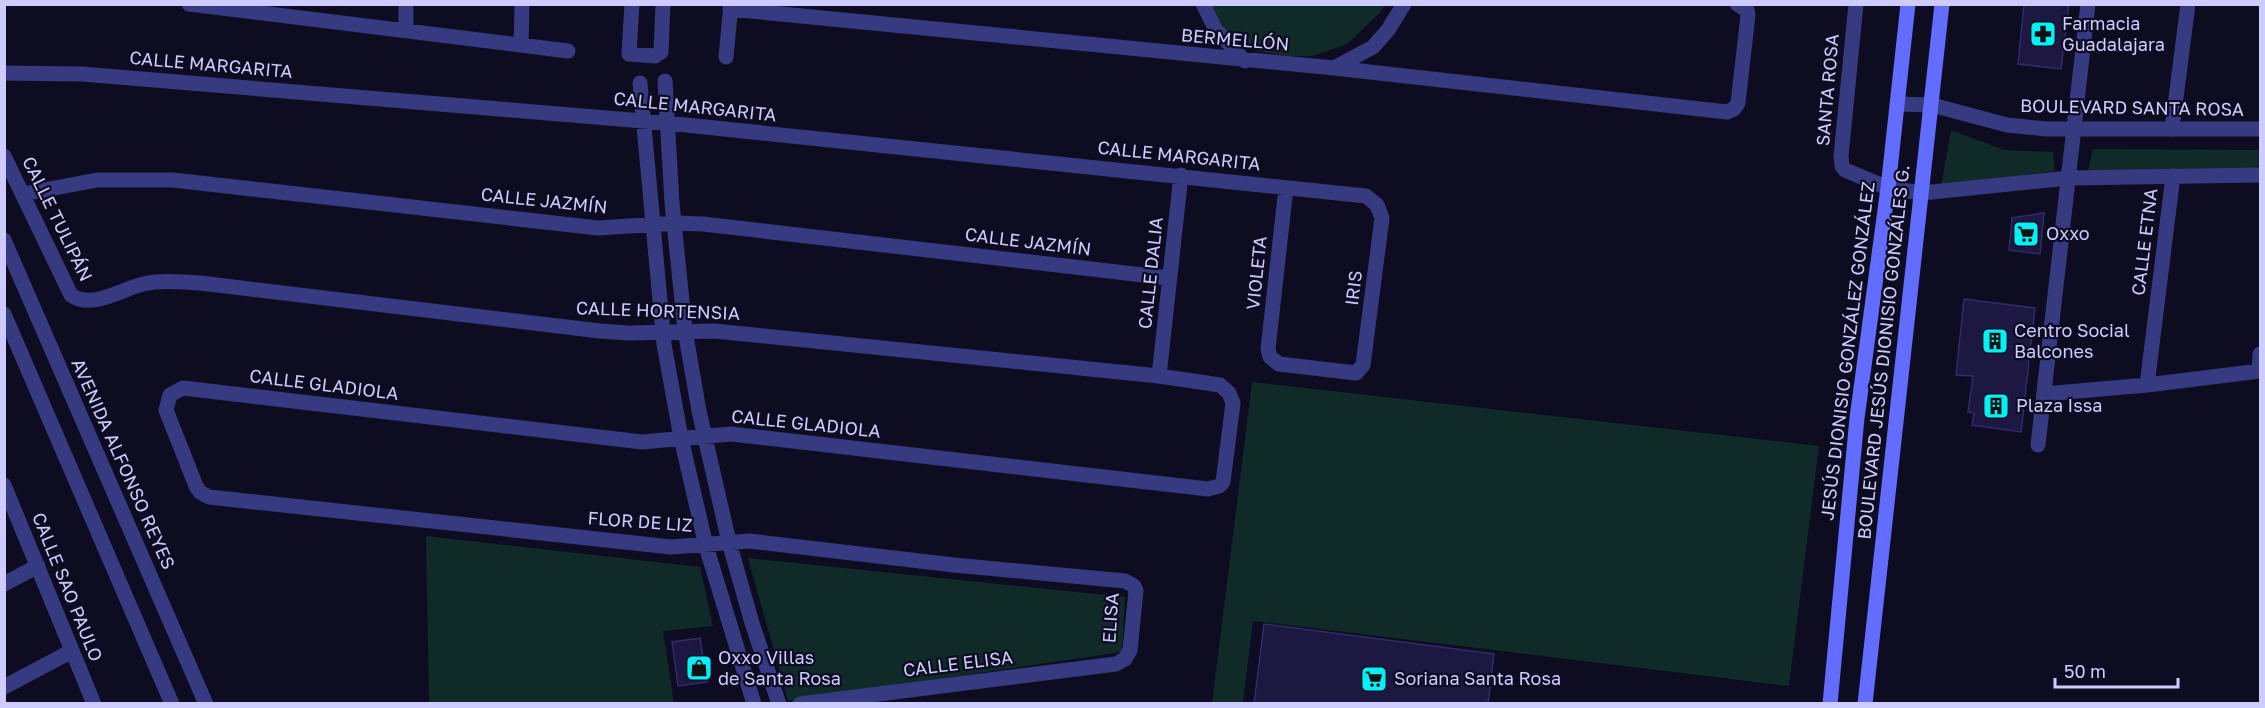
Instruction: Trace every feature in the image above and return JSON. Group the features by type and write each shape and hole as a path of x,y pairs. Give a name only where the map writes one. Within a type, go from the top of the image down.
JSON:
{"main road":[{"name":"JESÚS DIONISIO GONZÁLEZ GONZÁLEZ","path":"1830,704 1857,418 1888,188 1908,4"},
{"name":"BOULEVARD JESÚS DIONISIO GONZÁLES G.","path":"1865,704 1942,4"}],"street":[{"path":"189,4 568,51"},
{"path":"406,4 406,30"},
{"path":"521,45 522,4"},
{"path":"632,4 629,54 658,56 661,52 663,4"},
{"path":"1203,4 1216,30 1245,61"},
{"path":"1334,68 1373,47 1388,30 1404,4"},
{"name":"SANTA ROSA","path":"1856,4 1841,156 1842,166 1845,170 1888,188 1922,194"},
{"path":"2038,445 2088,4"},
{"path":"2172,129 2187,4"},
{"path":"726,57 730,7"},
{"name":"BERMELLÓN","path":"730,7 1245,61 1334,68 1727,112 1734,109 1738,103 1743,10"},
{"name":"CALLE MARGARITA","path":"4,73 82,74 667,123 1366,196 1377,205"},
{"path":"665,81 685,330 705,436 729,542 752,623 779,704"},
{"path":"640,83 663,333 681,438 706,546 754,704"},
{"name":"BOULEVARD SANTA ROSA","path":"1897,104 1932,105 2007,125 2047,129 2260,129"},
{"name":"CALLE TULIPÁN","path":"4,156 71,295 75,298"},
{"name":"CALLE DALIA","path":"1159,376 1181,175"},
{"path":"1922,194 2069,178 2260,175"},
{"name":"CALLE ETNA","path":"2146,385 2173,176"},
{"name":"CALLE JAZMÍN","path":"24,194 97,180 172,180 598,228 675,223 703,224 1169,278"},
{"name":"VIOLETA","path":"1286,188 1268,349 1273,361 1279,364 1356,373"},
{"name":"IRIS","path":"1356,373 1363,365 1382,218 1377,205"},
{"name":"AVENIDA ALFONSO REYES","path":"4,240 206,704"},
{"name":"CALLE HORTENSIA","path":"75,298 95,300 143,284 168,281 600,331 663,333 685,330 715,331 1159,376 1220,385 1229,393 1233,403"},
{"path":"4,314 172,704"},
{"path":"2044,393 2146,385 2260,371 2260,354"},
{"name":"CALLE GLADIOLA","path":"196,486 166,410 167,402 174,391 183,388 642,442 731,434 1208,489 1220,486 1223,482 1233,403"},
{"name":"CALLE SAO PAULO","path":"4,485 94,704"},
{"name":"FLOR DE LIZ","path":"196,486 200,492 217,498 671,547 749,541 954,565 1121,580"},
{"path":"4,584 38,566"},
{"name":"ELISA","path":"1120,662 1125,659 1130,650 1136,591 1130,583 1121,580"},
{"path":"4,687 72,651"},
{"name":"CALLE ELISA","path":"800,704 1108,666 1120,662"}],"green space":[{"path":"1211,5 1384,5 1380,13 1347,44 1313,56 1287,56 1255,51 1227,33"},
{"path":"1951,130 2004,150 2053,152 2055,171 1941,186"},
{"path":"2093,149 2260,150 2260,170 2088,170"},
{"path":"1252,382 1819,446 1789,686 1253,621 1243,703 1212,703"},
{"path":"426,536 700,567 713,626 663,631 674,703 429,703"},
{"path":"748,558 1125,597 1122,652 788,701"}],"building":[{"name":"Farmacia Guadalajara","path":"2024,4 2069,4 2061,69 2018,64"},
{"name":"Oxxo","path":"2044,213 2040,254 2009,250 2012,218"},
{"name":"Centro Social Balcones","path":"1964,299 2035,308 2021,432 1972,425 1974,413 1968,412 1973,376 1956,375"},
{"name":"Soriana Santa Rosa","path":"1264,624 1494,654 1488,704 1254,704"},
{"path":"700,638 707,682 678,686 672,642"}],"place":[{"name":"Farmacia Guadalajara","path":"2043,34"},
{"name":"Oxxo","path":"2026,234"},
{"name":"Centro Social Balcones","path":"1995,341"},
{"name":"Plaza Issa","path":"1996,406"},
{"name":"Oxxo Villas de Santa Rosa","path":"699,668"},
{"name":"Soriana Santa Rosa","path":"1374,679"}]}
